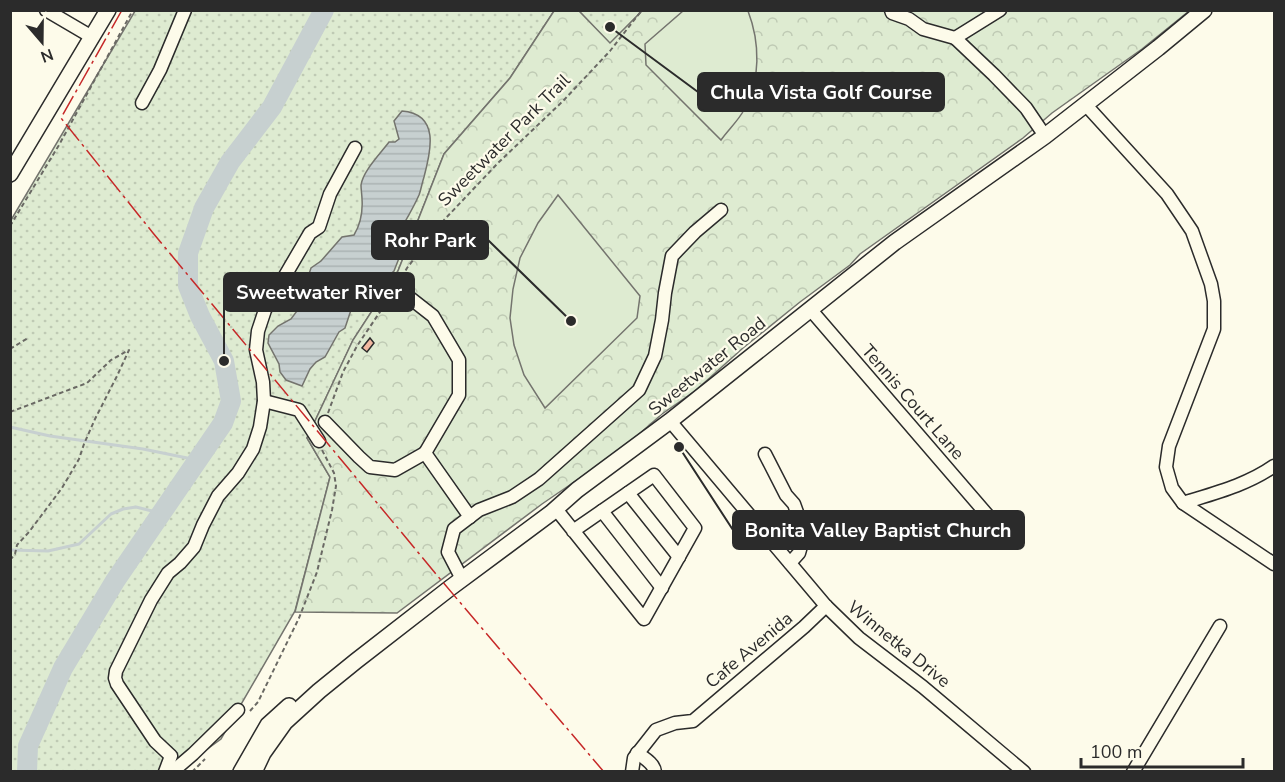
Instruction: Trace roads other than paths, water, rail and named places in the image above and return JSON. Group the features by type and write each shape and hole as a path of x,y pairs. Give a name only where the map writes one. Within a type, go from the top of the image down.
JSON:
{"main road":[{"path":"10,174 108,10"},
{"name":"Sweetwater Road","path":"254,771 263,753 285,722 319,691 556,509 577,490 670,421 895,242 1045,136 1204,10"},
{"path":"241,771 268,725 304,692 319,691"}],"street":[{"path":"46,10 92,37"},
{"path":"142,103 160,70 185,10"},
{"path":"891,10 892,13 909,19 923,29 955,38 1026,108 1045,136"},
{"path":"955,38 1000,10"},
{"path":"1085,104 1167,194 1191,231 1211,284 1214,300 1214,329 1168,446 1166,468 1172,488 1183,503 1275,564"},
{"path":"165,771 171,756 155,741 117,684 116,671 151,600 168,573 194,547 218,496 238,473 253,449 260,427 264,401 263,382 256,350 258,331 265,310 310,233 319,227 330,194 355,148"},
{"path":"462,579 448,552 454,529 479,510 512,497 540,479 639,390 655,356 672,256 721,210"},
{"path":"325,422 370,467 394,470 425,453 459,395 459,360 432,315 396,287"},
{"name":"Tennis Court Lane","path":"810,309 990,518"},
{"path":"264,401 298,410 319,441"},
{"name":"Winnetka Drive","path":"670,421 826,606 859,638 924,687 1019,770"},
{"path":"425,453 470,516"},
{"path":"765,454 786,495 794,504 803,530 803,539 798,553 790,563"},
{"path":"1183,503 1242,484 1275,466"},
{"path":"556,509 573,531 644,619 695,528 654,475 573,531"},
{"path":"628,494 679,557"},
{"path":"602,511 662,588"},
{"name":"Cafe Avenida","path":"637,753 656,730 675,723 693,721 826,606"},
{"path":"1133,771 1220,626"},
{"path":"172,771 241,714"},
{"path":"632,771 637,753 655,768 655,771"}],"waterway":[{"path":"27,772 28,746 63,668 115,581 223,423 231,401 224,361 200,316 188,286 188,253 204,208 230,162 272,107 324,10"},
{"path":"10,427 50,436 143,449 197,460"},
{"path":"10,550 48,551 79,544 111,514 123,509 136,507 152,511 159,516"}],"place":[{"name":"Chula Vista Golf Course","path":"610,27"},
{"name":"Rohr Park","path":"571,321"},
{"name":"Sweetwater River","path":"224,361"},
{"name":"Bonita Valley Baptist Church","path":"679,447"}]}
